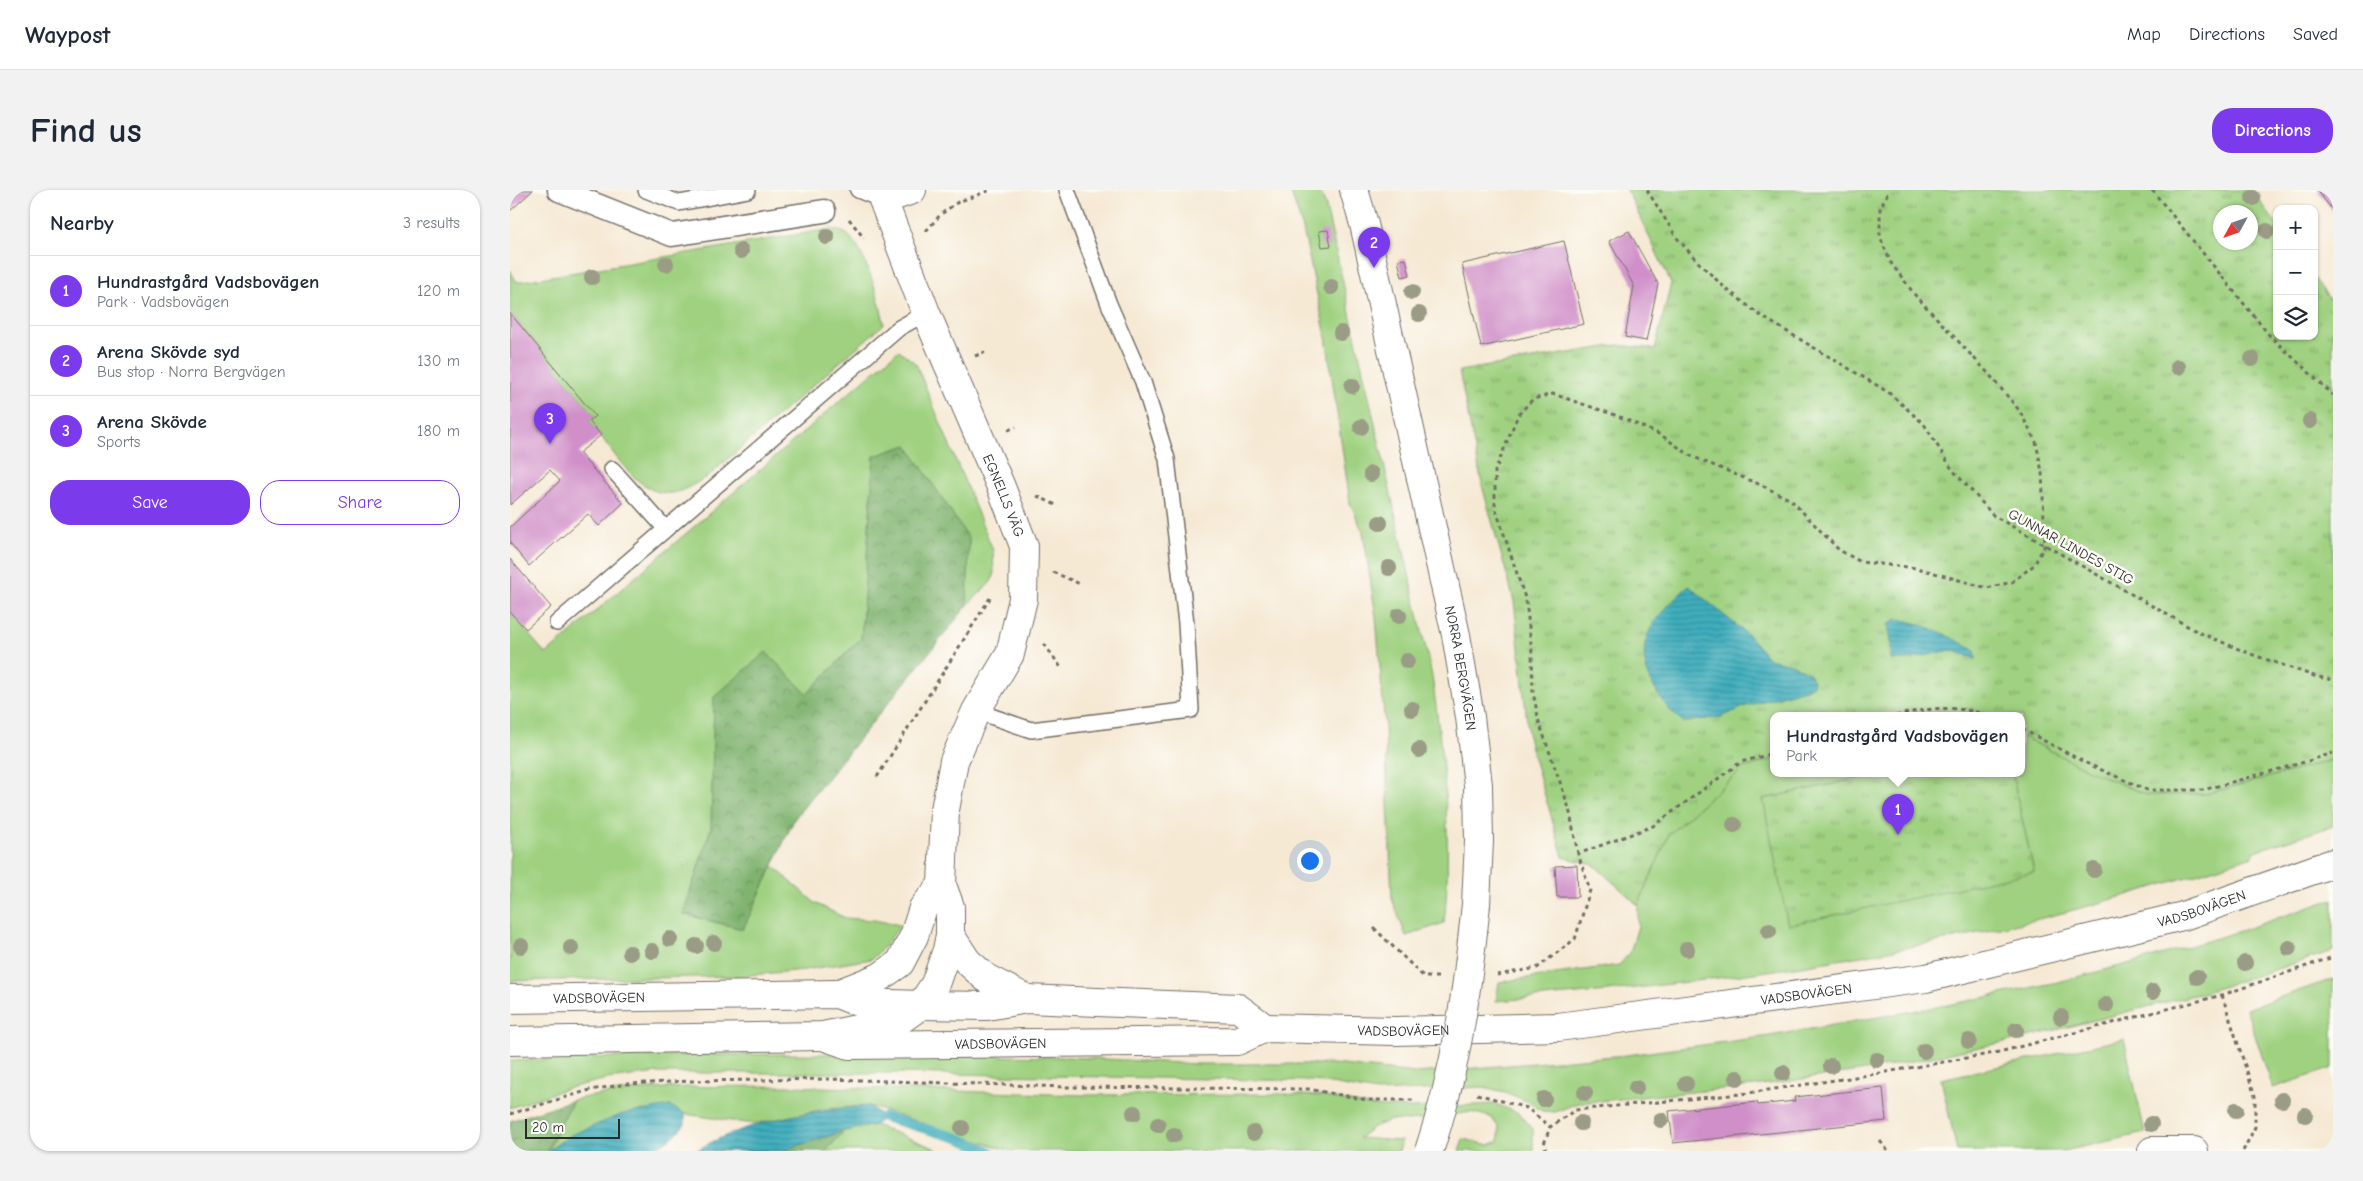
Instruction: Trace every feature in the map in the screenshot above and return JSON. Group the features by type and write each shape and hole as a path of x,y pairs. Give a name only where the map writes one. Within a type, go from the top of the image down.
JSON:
{"main road":[{"name":"EGNELLS VÄG","path":"912,190 871,195 926,313 1024,546 1023,599 1010,654 976,711 954,761 945,810 942,885"},
{"name":"NORRA BERGVÄGEN","path":"1354,190 1370,251 1456,634 1470,717 1478,785 1479,841 1476,904 1468,989 1454,1065 1429,1151"},
{"name":"VADSBOVÄGEN","path":"823,1036 849,1045 1237,1041 1265,1028 1395,1031 1558,1027 1926,978 2183,916 2333,863"},
{"name":"VADSBOVÄGEN","path":"510,1041 823,1036 893,1025 921,1005 935,984 947,950 950,935 950,908 942,885"},
{"name":"VADSBOVÄGEN","path":"510,999 837,994 880,977 900,963 914,936 923,908 942,885"},
{"name":"VADSBOVÄGEN","path":"950,935 967,961 986,978 1027,999"},
{"name":"VADSBOVÄGEN","path":"837,994 860,1003 987,1006 1027,999 1238,1008 1265,1028"},
{"path":"2152,1151 2194,1151"}],"street":[{"path":"559,190 672,235 824,211"}],"lane":[{"path":"646,190 680,204 748,190"},
{"path":"976,711 1031,730 1191,710 1186,623 1167,459 1143,382 1109,304 1067,190"},
{"path":"557,623 899,328 926,313"},
{"path":"612,469 665,528"}],"path":[{"path":"923,231 928,230 941,214 958,202 991,190"},
{"name":"GUNNAR LINDES STIG","path":"1647,190 1677,238 1724,287 1760,316 1888,392 1924,424 1952,469 1994,516 2198,632 2248,653 2314,676 2333,680"},
{"path":"1493,975 1537,968 1575,939 1590,890 1578,854 1569,808 1539,722 1533,692 1532,652 1526,601 1495,507 1495,470 1518,415 1533,399 1553,394 1618,416 1662,435 1691,456 1761,485 1791,500 1839,550 1861,562 1917,568 1987,588 2012,582 2034,565 2045,545 2042,472 2036,442 2019,410 1987,372 1915,295 1891,263 1880,237 1880,209 1888,190"},
{"path":"2152,190 2270,336 2333,394"},
{"path":"824,211 850,220 865,239"},
{"path":"1033,497 1039,496 1056,505"},
{"path":"1048,570 1080,584"},
{"path":"877,777 994,592"},
{"path":"1042,642 1062,669"},
{"path":"1914,712 1941,706 1978,712"},
{"path":"2025,731 2086,764 2147,790 2203,790 2333,753"},
{"path":"1578,854 1653,826 1742,762 1770,754"},
{"path":"1374,928 1424,977 1444,977"},
{"path":"1546,1151 1544,1144 1550,1127 1575,1110 1741,1094 1868,1075 1995,1052 2222,995 2333,957"},
{"path":"2222,995 2255,1096 2255,1127 2243,1151"},
{"path":"510,1114 590,1090 627,1084 691,1081 830,1079 1067,1086 1308,1089 1368,1100 1422,1099"},
{"path":"1475,1094 1527,1108 1550,1127"},
{"path":"1880,1141 1888,1151"}],"green space":[{"path":"1290,190 1320,190 1326,207 1432,676 1446,799 1447,892 1444,923 1406,936 1392,899 1385,728 1376,617 1363,532 1350,503 1326,336 1303,229"},
{"path":"1627,190 2252,190 2273,219 2273,340 2318,340 2318,283 2333,304 2333,760 2205,794 2147,795 2086,769 2025,738 2025,712 1770,712 1770,760 1743,768 1669,834 1638,905 1594,865 1563,857 1529,741 1514,601 1483,489 1459,371 1618,345 1655,349 1671,283"},
{"path":"830,229 848,235 860,252 880,303 884,324 707,477 680,491 666,493 652,489 639,482 628,471 589,421 595,416 510,313 510,270 517,282"},
{"path":"899,350 916,364 993,550 994,576 990,583 967,606 969,539 875,456 861,638 807,694 714,697 711,828 683,914 743,929 773,866 815,903 845,918 874,920 900,925 885,946 872,959 804,970 741,976 510,981 510,613 546,654"},
{"path":"907,445 969,539 967,606 795,818 743,929 683,914 711,828 714,697 766,652 807,694 861,638 874,456"},
{"path":"2025,738 2086,769 2147,795 2205,794 2333,760 2333,826 2255,851 2253,856 2126,896 2029,922 1810,965 1685,982 1496,1001 1499,982 1619,965 1630,953 1638,926 1638,905 1669,834 1743,768 1770,760 1770,777 1865,777 1763,799 2034,872 2013,777 2025,777"},
{"path":"1865,777 2013,777 2034,872 1788,925 1763,799"},
{"path":"2333,899 2333,951 2206,992 2024,1038 1873,1069 1754,1086 1578,1103 1555,1112 1542,1111 1529,1102 1505,1092 1483,1087 1377,1092 1314,1081 896,1073 657,1073 607,1079 565,1089 510,1108 510,1061 675,1055 816,1054 1069,1057 1197,1064 1333,1064 1416,1073 1627,1055 1770,1036 1953,1004 2058,982 2147,959 2243,930"},
{"path":"2333,979 2333,1068 2273,1088 2246,1009"},
{"path":"2124,1039 2145,1133 2064,1151 1957,1151 1941,1079"},
{"path":"789,1086 1084,1095 1284,1094 1321,1096 1370,1106 1412,1108 1495,1104 1519,1113 1533,1129 1533,1151 1459,1151 1463,1139 1489,1145 1499,1141 1499,1128 1491,1117 1471,1112 1409,1121 1391,1120 1373,1127 1359,1138 1402,1141 1399,1151 1010,1151 869,1106 825,1109 753,1124 685,1114 670,1106 548,1150 573,1100 627,1091 654,1089"},
{"path":"573,1100 547,1151 510,1151 510,1121"},
{"path":"875,1125 938,1151 826,1151 844,1131"},
{"path":"844,1131 826,1151 781,1151"}],"water":[{"path":"1689,586 1748,635 1769,659 1792,664 1810,674 1814,684 1806,689 1746,706 1721,717 1684,722 1678,718 1664,704 1654,687 1646,666 1644,652 1646,639 1651,628 1668,606"},
{"path":"1897,619 1927,627 1947,635 1975,651 1976,659 1952,650 1906,660 1891,660 1891,641 1888,625"},
{"path":"670,1106 685,1114 685,1124 674,1136 652,1151 547,1151 571,1135 623,1114"},
{"path":"869,1106 884,1117 875,1125 844,1131 781,1151 695,1151 715,1140 758,1124 802,1114"}],"building":[{"path":"510,190 533,190 510,211"},
{"path":"2317,190 2333,190 2333,211"},
{"path":"1328,230 1331,246 1322,247 1319,231"},
{"path":"1629,231 1658,284 1646,341 1625,337 1634,286 1609,241"},
{"path":"1564,241 1584,324 1481,347 1462,264"},
{"path":"1406,259 1410,275 1402,277 1398,260"},
{"path":"510,313 595,416 589,421 601,435 579,453 623,503 599,526 588,514 529,566 510,543 510,527 560,481 550,470 510,505"},
{"path":"510,559 551,607 526,629 510,612"},
{"path":"1577,865 1578,897 1557,897 1555,866"},
{"path":"1883,1088 1886,1121 1673,1143 1669,1111 1757,1102 1758,1105 1795,1101 1794,1097"}],"waterway":[{"path":"884,1117 958,1138 989,1151"}],"place":[{"name":"Arena Skövde syd","path":"1374,268"},
{"name":"Arena Skövde","path":"550,444"},
{"name":"Hundrastgård Vadsbovägen","path":"1898,835"}]}
